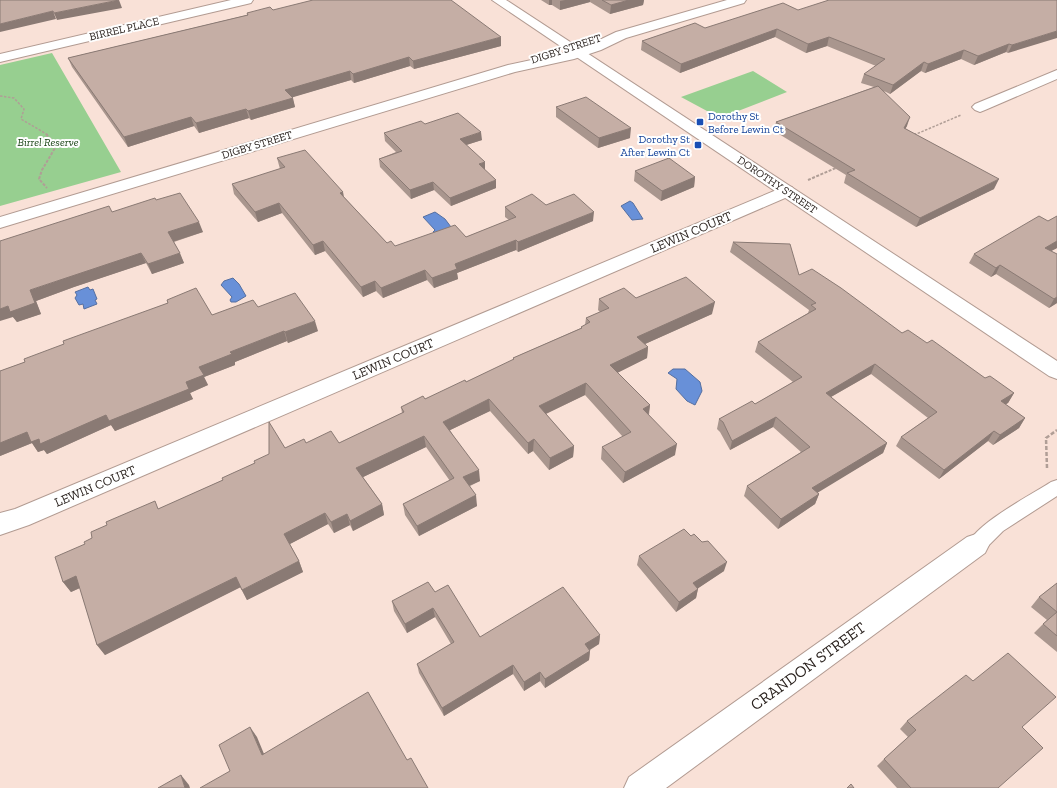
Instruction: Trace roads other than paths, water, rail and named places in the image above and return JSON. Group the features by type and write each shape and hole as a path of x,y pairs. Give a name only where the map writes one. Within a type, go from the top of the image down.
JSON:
{"street":[{"name":"BIRREL PLACE","path":"0,58 247,0"},
{"name":"DOROTHY STREET","path":"498,0 1057,371"},
{"name":"DIGBY STREET","path":"0,223 513,68 551,61 573,50 613,40 621,35 740,0"},
{"path":"980,107 1057,74"},
{"name":"LEWIN COURT","path":"0,524 20,518 786,191"},
{"name":"CRANDON STREET","path":"640,788 976,545"}],"lane":[{"path":"976,545 997,526 1052,490"}],"water":[{"path":"630,201 633,203 643,219 632,220 621,206"},
{"path":"435,212 445,219 451,227 436,234 433,232 435,230 423,217"},
{"path":"233,278 239,284 246,296 236,302 231,302 230,300 232,297 221,285 224,281"},
{"path":"88,287 90,290 93,289 97,299 95,300 97,304 84,309 83,304 79,305 75,298 77,295 75,292"},
{"path":"673,369 685,369 700,382 702,391 695,405 687,401 676,389 677,379 668,373"}],"place":[{"name":"Dorothy St Before Lewin Ct","path":"700,122"},
{"name":"Dorothy St After Lewin Ct","path":"698,145"}],"park label":[{"name":"Birrel Reserve","path":"48,142"}]}
